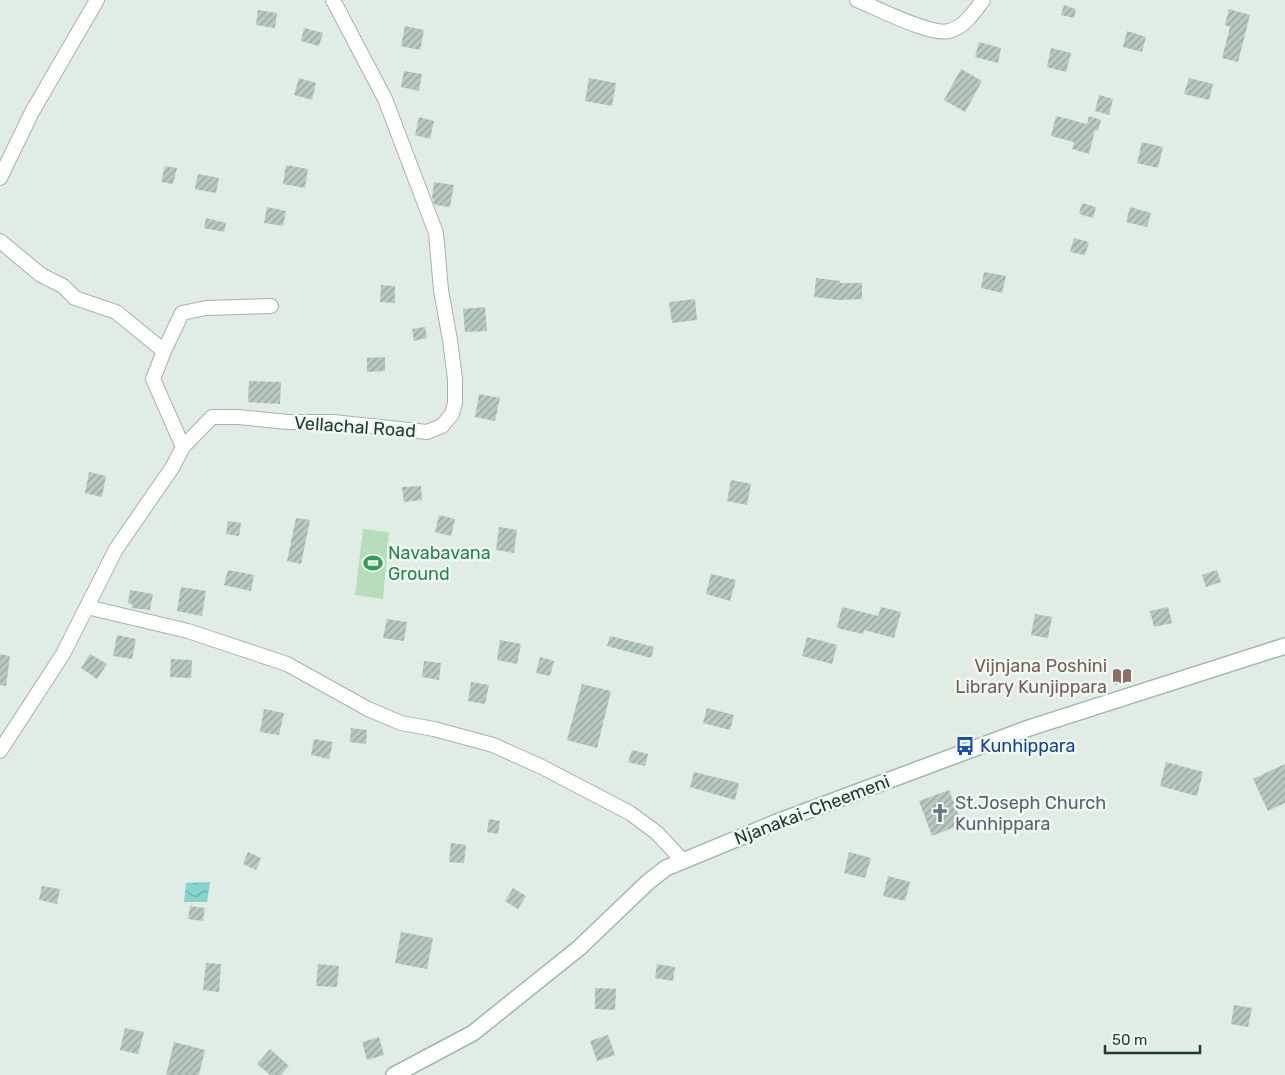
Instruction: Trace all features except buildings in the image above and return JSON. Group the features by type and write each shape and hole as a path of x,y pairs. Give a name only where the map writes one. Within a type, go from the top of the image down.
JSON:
{"main road":[{"name":"Njanakai-Cheemeni","path":"394,1075 473,1032 579,948 648,882 666,868 777,822 1029,728 1285,646"}],"street":[{"path":"0,178 32,112 97,0"},
{"name":"Vellachal Road","path":"0,751 62,654 116,549 172,468 183,447 212,417 238,416 288,422 333,422 427,432 442,426 452,414 455,403 455,379 441,290 436,233 385,99 333,0"},
{"path":"857,0 923,28 948,32 965,22 983,0"},
{"path":"0,241 41,275 63,286 75,298 116,312 164,351"},
{"path":"183,447 153,379 182,313 206,308 270,306"},
{"path":"87,607 188,631 287,664 368,709 401,723 493,745 542,767 630,812 658,833 683,861"}],"green space":[{"name":"Navabavana Ground","path":"363,529 389,532 383,599 355,595"}],"water":[{"path":"210,882 207,902 184,902 186,883"}],"place":[{"name":"Navabavana Ground","path":"373,563"},
{"name":"Vijnjana Poshini Library Kunjippara","path":"1122,676"},
{"name":"Kunhippara","path":"965,746"},
{"name":"St.Joseph Church Kunhippara","path":"940,813"}]}
